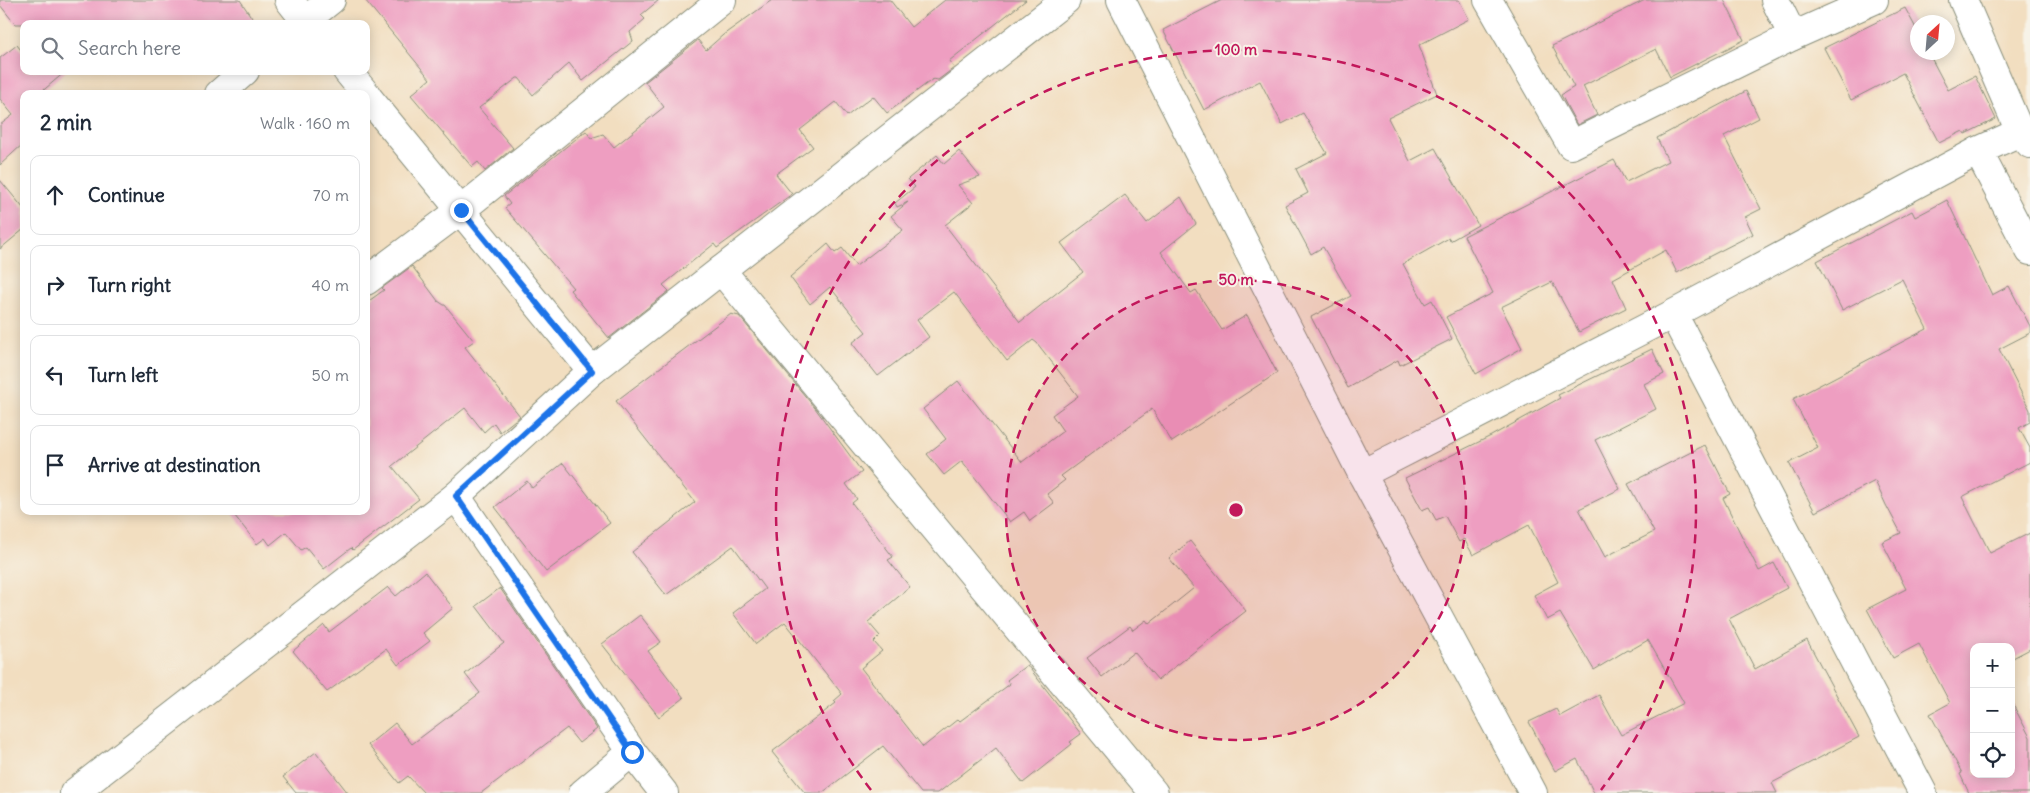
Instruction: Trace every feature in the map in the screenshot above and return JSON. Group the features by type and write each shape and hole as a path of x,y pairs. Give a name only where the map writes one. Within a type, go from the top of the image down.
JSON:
{"street":[{"path":"301,17 331,0"},
{"path":"370,278 461,210 722,0"},
{"path":"74,793 456,496 592,371 1066,0"},
{"path":"1121,0 1362,474 1533,793"},
{"path":"1488,0 1571,145 1794,36 1874,0"},
{"path":"1775,0 1794,36"},
{"path":"1362,474 1673,314 1978,151 2025,138 1963,0"},
{"path":"224,90 241,75"},
{"path":"350,75 363,90"},
{"path":"370,99 592,371"},
{"path":"1978,151 2030,251"},
{"path":"721,270 1154,793"},
{"path":"1673,314 1923,793"},
{"path":"456,496 632,752 664,793"},
{"path":"583,793 632,752"}],"building":[{"path":"0,0 240,0 253,20 20,20 20,24 15,24 0,5"},
{"path":"365,0 659,0 641,15 645,19 630,32 633,41 583,81 569,63 533,95 517,78 479,108 513,148 485,171 478,162 472,167 411,95 430,79"},
{"path":"772,0 890,0 911,27 945,0 1026,0 949,61 954,68 938,80 933,79 887,113 873,96 847,116 836,102 800,130 813,147 776,174 792,194 717,248 714,244 663,285 669,291 609,338 570,290 573,288 505,208 510,204 504,196 586,131 591,138 603,134 614,147 664,107 645,82 698,40 706,50 723,35"},
{"path":"1222,0 1459,0 1469,19 1419,45 1437,94 1388,118 1410,161 1435,148 1478,225 1450,241 1449,238 1403,264 1425,304 1432,300 1452,339 1400,365 1398,360 1348,388 1311,317 1351,296 1323,247 1311,254 1285,205 1308,193 1296,169 1327,153 1303,113 1282,124 1260,81 1204,110 1163,30"},
{"path":"1645,0 1724,0 1744,40 1670,77 1656,49 1583,86 1597,115 1577,125 1561,95 1574,87 1552,46"},
{"path":"1905,8 1910,17 1910,60 1932,60 1948,90 1975,76 1996,119 1965,134 1963,131 1939,143 1903,73 1851,100 1824,48"},
{"path":"17,45 20,49 20,75 61,75 44,90 20,90 20,147 0,165 0,125 13,115 0,99 0,58"},
{"path":"1746,91 1759,118 1724,136 1761,209 1745,217 1753,234 1677,273 1666,250 1613,279 1626,308 1579,332 1552,282 1501,307 1522,348 1476,374 1446,317 1493,293 1464,236 1614,160 1626,182 1668,161 1657,138"},
{"path":"959,151 980,177 958,185 973,203 945,225 1020,322 1083,272 1061,243 1125,195 1147,223 1181,197 1196,224 1161,252 1191,293 1196,290 1222,330 1247,315 1277,373 1172,442 1152,409 1061,476 1065,480 1047,494 1054,503 1030,521 1024,512 1010,522 962,461 944,475 927,454 946,439 923,409 958,381 1022,462 1063,431 1052,415 1078,396 1037,343 1033,340 1007,361 954,292 917,320 929,337 878,376 852,343 866,332 830,287 810,304 790,277 828,244 835,253 842,248 856,266 903,230 891,216 908,202 897,207 895,203 915,187 908,179 937,155 944,164"},
{"path":"0,180 20,204 20,232 0,249"},
{"path":"1947,200 1992,295 2009,286 2030,326 2030,333 1999,349 2030,410 2030,422 2019,428 2030,448 2030,462 1962,497 1990,553 2030,533 2030,649 2015,657 2015,643 1970,643 1970,778 2015,778 2015,709 2030,737 2030,793 1969,793 1960,774 1962,773 1930,714 1950,703 1919,644 1893,658 1867,609 1906,589 1882,542 1901,533 1875,481 1815,512 1789,463 1818,448 1793,399 1927,329 1902,279 1842,310 1817,261 1912,211 1915,217"},
{"path":"412,266 438,301 445,305 474,341 465,347 520,416 500,432 494,423 484,432 465,408 392,466 419,499 353,550 351,548 324,569 306,547 301,550 286,532 270,545 265,538 257,544 234,515 370,515 370,300 384,290 382,288"},
{"path":"731,314 739,316 815,408 862,472 846,484 857,499 852,503 893,557 888,560 910,587 868,622 880,636 874,642 882,651 861,668 923,747 958,719 960,721 1010,684 1007,680 1027,665 1081,734 1070,742 1072,744 1023,783 996,748 938,793 921,793 883,746 822,793 805,793 772,752 836,703 834,701 842,694 785,622 756,644 733,613 765,589 733,546 666,595 632,552 695,502 616,401"},
{"path":"1652,349 1664,374 1644,384 1656,409 1595,440 1620,489 1579,509 1605,557 1654,532 1628,484 1705,445 1730,494 1723,498 1759,571 1774,563 1787,588 1729,619 1755,669 1807,640 1859,737 1772,783 1777,793 1594,793 1577,759 1555,771 1529,722 1556,709 1560,716 1599,695 1621,735 1684,703 1648,640 1594,670 1560,613 1547,620 1534,595 1558,582 1529,525 1473,555 1464,539 1459,542 1445,516 1436,520 1429,507 1422,510 1405,478 1491,436 1560,398 1558,395"},
{"path":"563,463 610,523 546,572 495,507 527,481 532,488"},
{"path":"1190,541 1246,611 1158,680 1134,652 1102,677 1087,658 1130,626 1133,630 1146,620 1149,624 1194,588 1169,558"},
{"path":"425,572 453,608 423,633 430,641 398,665 386,649 327,692 293,651 324,625 329,632 388,587 396,596"},
{"path":"500,588 597,729 579,743 567,728 481,793 424,793 408,776 399,783 368,745 395,723 412,744 480,693 465,674 504,643 476,606"},
{"path":"640,615 661,642 648,651 684,698 659,717 602,644"},
{"path":"316,752 348,793 296,793 283,777"}],"route":[{"path":"461,210 592,371 456,496 632,752"}]}
